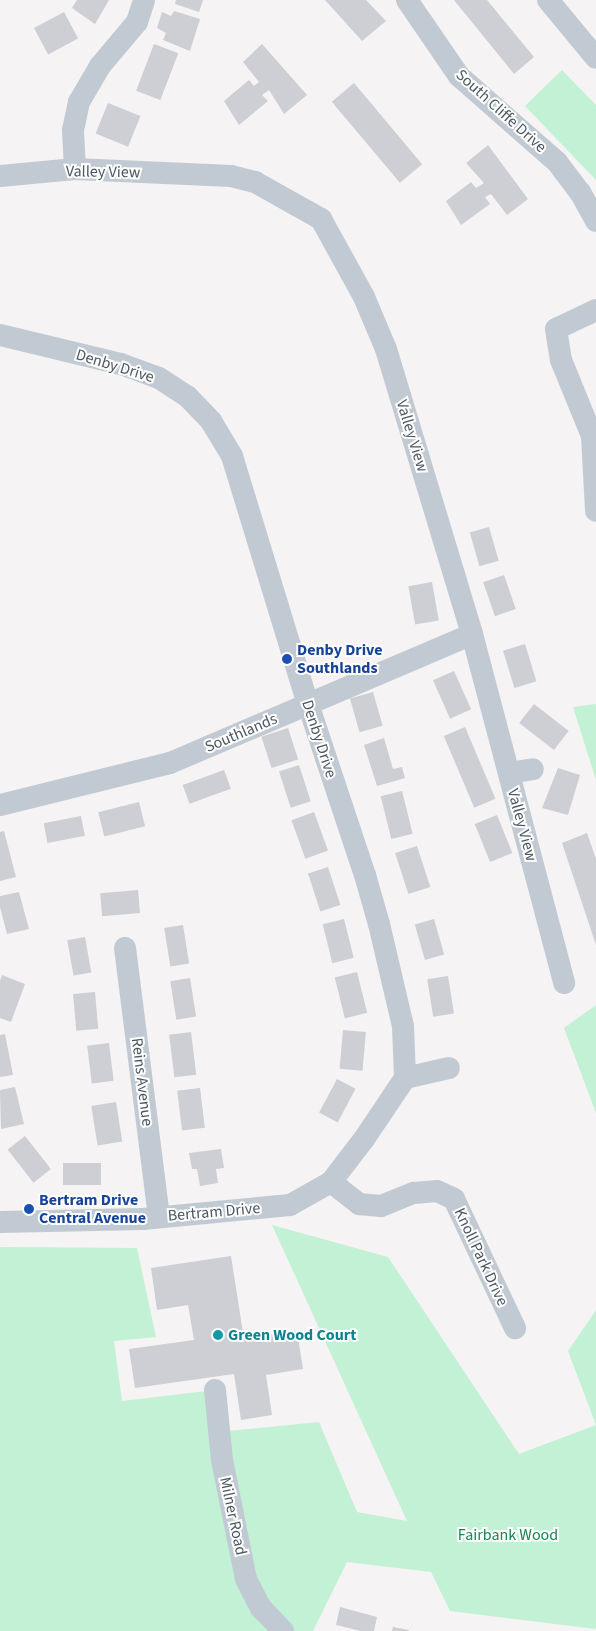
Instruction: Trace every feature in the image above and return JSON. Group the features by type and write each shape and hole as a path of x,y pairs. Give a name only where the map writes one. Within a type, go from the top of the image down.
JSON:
{"street":[{"path":"75,169 73,130 79,102 100,66 137,22 144,0"},
{"name":"South Cliffe Drive","path":"407,0 459,76 557,162 580,192 596,221"},
{"path":"548,0 596,58"},
{"name":"Valley View","path":"0,176 75,169 231,176 255,182 321,220 364,297 386,349 472,634 564,983"},
{"path":"596,310 556,329 561,360 592,436 596,511"},
{"name":"Denby Drive","path":"0,335 121,364 159,378 187,396 211,421 232,456 308,704 365,875 403,1026 405,1078"},
{"name":"Southlands","path":"0,805 170,763 472,634"},
{"path":"509,774 533,769"},
{"name":"Reins Avenue","path":"125,948 159,1217"},
{"path":"331,1182 364,1140 405,1078 449,1068"},
{"name":"Bertram Drive","path":"0,1222 144,1219 290,1205 331,1182"},
{"name":"Knoll Park Drive","path":"331,1182 359,1204 381,1206 414,1194 437,1191 454,1199 515,1328"},
{"name":"Milner Road","path":"215,1390 222,1460 246,1579 262,1608 283,1631"}],"green space":[{"path":"562,70 596,105 596,180 525,106"},
{"path":"596,704 596,780 573,707"},
{"path":"596,1005 596,1113 564,1028"},
{"name":"Fairbank Wood","path":"272,1225 388,1257 519,1454 596,1425 596,1629 450,1611 431,1572 347,1562 313,1631 0,1631 0,1247 137,1248 156,1337 114,1341 122,1401 215,1390 218,1432 319,1422 357,1512 407,1521"},
{"path":"596,1310 596,1425 568,1351"}],"building":[{"path":"77,0 109,0 95,24 72,8"},
{"path":"176,0 203,0 199,12 175,4"},
{"path":"325,0 366,0 386,21 362,41"},
{"path":"454,0 487,0 534,57 514,74"},
{"path":"174,11 200,19 190,51 163,40 166,33 157,28 162,12 171,16"},
{"path":"64,12 78,38 48,54 34,28"},
{"path":"154,44 178,53 160,100 136,91"},
{"path":"262,44 307,95 284,114 269,90 262,95 268,101 239,125 224,101 249,80 254,86 259,82 243,62"},
{"path":"354,83 422,164 400,183 332,102"},
{"path":"108,103 140,116 128,147 96,134"},
{"path":"488,145 528,199 507,215 491,194 485,197 490,204 461,225 446,201 471,182 476,188 484,183 466,163"},
{"path":"489,527 499,561 479,566 470,533"},
{"path":"504,575 516,609 495,616 483,582"},
{"path":"432,582 439,620 415,625 408,586"},
{"path":"525,644 536,681 514,688 503,651"},
{"path":"454,671 471,709 450,719 433,680"},
{"path":"373,692 383,726 360,732 350,699"},
{"path":"534,704 569,731 554,750 519,723"},
{"path":"465,727 495,799 474,808 444,736"},
{"path":"288,728 298,759 272,768 261,737"},
{"path":"384,738 393,769 402,767 405,778 377,786 364,745"},
{"path":"299,765 311,801 291,808 279,771"},
{"path":"558,768 580,775 568,815 542,808"},
{"path":"224,770 231,789 189,804 183,785"},
{"path":"402,791 413,834 391,839 381,796"},
{"path":"139,802 145,826 104,836 98,812"},
{"path":"314,812 328,851 305,859 291,820"},
{"path":"497,815 512,853 490,862 475,824"},
{"path":"81,816 85,836 48,843 44,823"},
{"path":"4,831 16,877 0,881 0,832"},
{"path":"587,833 596,859 596,945 562,843"},
{"path":"417,846 430,887 408,894 395,853"},
{"path":"328,867 340,905 320,912 308,873"},
{"path":"138,890 140,913 102,916 100,893"},
{"path":"19,892 29,929 7,934 0,907 0,896"},
{"path":"344,919 354,958 332,963 323,924"},
{"path":"434,919 444,955 425,960 415,925"},
{"path":"183,925 189,964 170,966 164,928"},
{"path":"85,937 91,972 74,976 67,940"},
{"path":"357,972 367,1013 345,1018 335,978"},
{"path":"2,975 25,984 11,1022 0,1018 0,981"},
{"path":"448,976 454,1014 433,1017 427,979"},
{"path":"190,978 196,1017 176,1020 170,981"},
{"path":"95,992 98,1029 76,1031 73,994"},
{"path":"343,1030 366,1032 363,1071 340,1069"},
{"path":"191,1032 196,1075 174,1077 169,1035"},
{"path":"5,1034 13,1075 0,1077 0,1035"},
{"path":"109,1043 114,1081 92,1083 87,1046"},
{"path":"337,1079 356,1089 338,1122 319,1113"},
{"path":"15,1087 24,1124 1,1129 0,1090"},
{"path":"200,1088 205,1128 182,1131 177,1091"},
{"path":"116,1102 122,1142 98,1145 91,1106"},
{"path":"25,1136 51,1169 34,1183 8,1150"},
{"path":"221,1149 224,1168 216,1169 218,1183 200,1186 197,1169 192,1169 189,1153"},
{"path":"63,1163 101,1163 101,1185 63,1185"},
{"name":"Green Wood Court","path":"231,1256 244,1339 297,1331 303,1369 266,1375 272,1415 241,1420 234,1374 135,1388 129,1349 194,1340 188,1305 157,1310 151,1268"},
{"path":"340,1607 377,1617 374,1631 361,1631 336,1625"},
{"path":"393,1627 409,1630 409,1631 392,1631"}],"place":[{"name":"Denby Drive Southlands","path":"287,659"},
{"name":"Bertram Drive Central Avenue","path":"29,1209"},
{"name":"Green Wood Court","path":"218,1335"}]}
